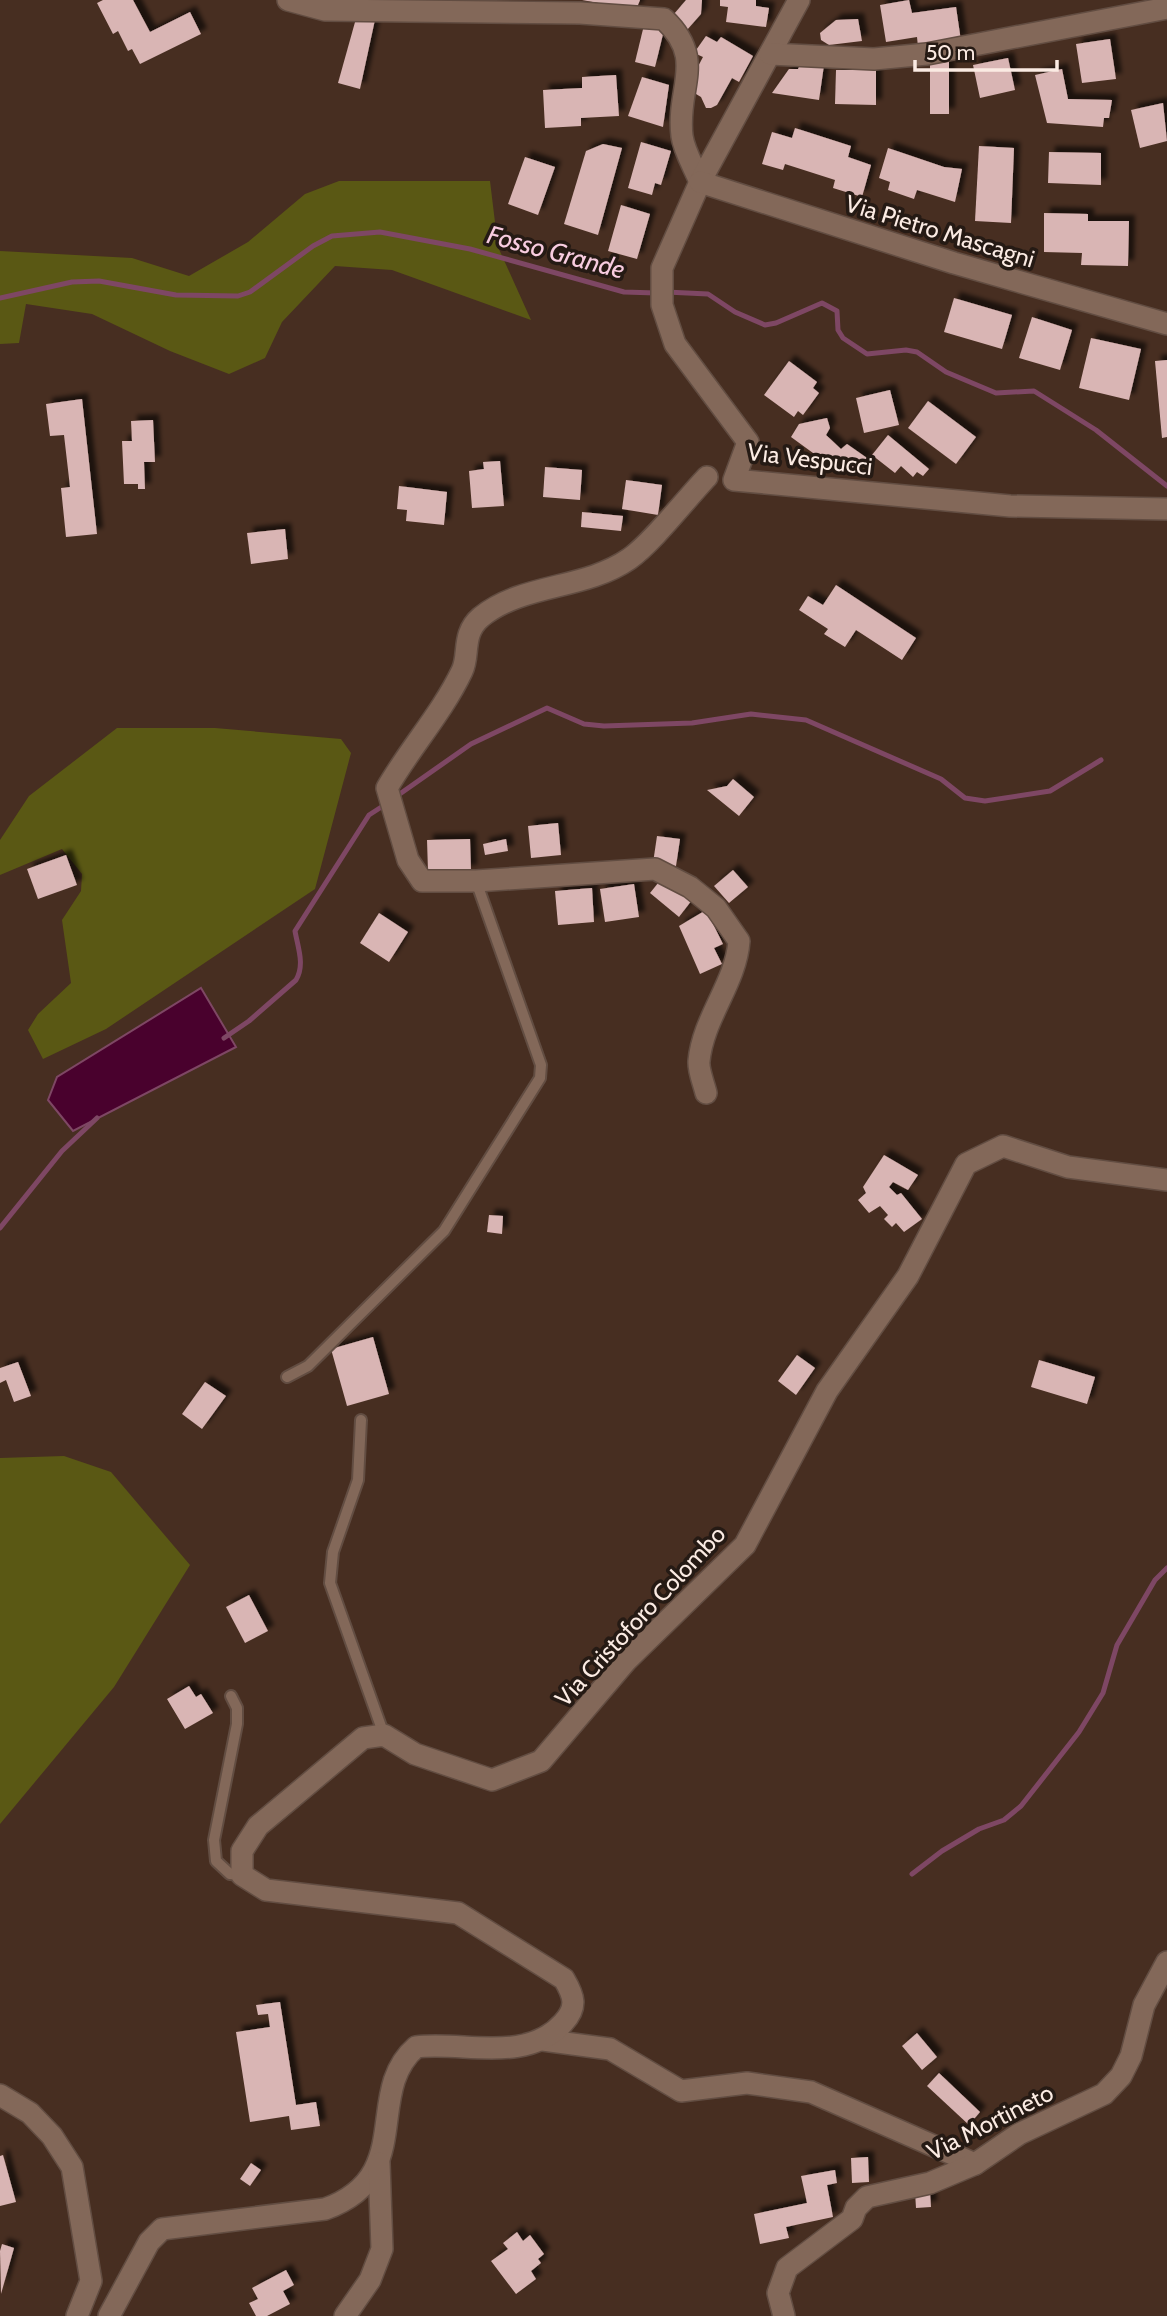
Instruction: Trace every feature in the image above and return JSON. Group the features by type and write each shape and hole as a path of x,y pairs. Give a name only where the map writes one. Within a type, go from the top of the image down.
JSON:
{"street":[{"path":"288,0 325,10 580,13 664,19 683,39 687,53 681,132 700,181"},
{"path":"700,181 799,0"},
{"path":"770,54 874,59 927,54 1167,8"},
{"name":"Via Pietro Mascagni","path":"700,181 954,263 1167,324"},
{"name":"Via Vespucci","path":"700,181 666,253 660,286 662,305 676,344 748,442 734,480 1010,506 1167,509"},
{"path":"706,1093 699,1062 714,1012 738,958 740,941 716,908 690,887 655,869 476,881 422,881 408,860 387,789 406,754 464,668 465,643 478,619 516,596 590,576 629,558 707,477"},
{"name":"Via Cristoforo Colombo","path":"384,1735 415,1754 492,1780 541,1761 626,1661 745,1545 827,1391 908,1276 966,1164 1003,1146 1068,1167 1167,1180"},
{"path":"384,1735 363,1738 258,1826 242,1851 242,1875 266,1890 458,1913 564,1979 574,1996 573,2011 562,2025 543,2040"},
{"name":"Via Mortineto","path":"784,2316 778,2293 787,2268 852,2219 856,2208 867,2197 930,2183 975,2164 1019,2134 1104,2094 1121,2076 1131,2056 1144,2005 1167,1962"},
{"path":"345,2316 370,2280 382,2249 379,2161 397,2069 416,2047 495,2048 543,2040 610,2049 681,2091 747,2083 811,2092 975,2164"},
{"path":"0,2095 30,2113 52,2136 72,2167 91,2281 77,2316"},
{"path":"109,2316 149,2242 162,2228 325,2209 346,2202 366,2187 379,2161"}],"lane":[{"path":"287,1377 308,1366 444,1231 540,1078 541,1065 476,881"},
{"path":"361,1420 358,1480 333,1552 330,1583 384,1735"},
{"path":"231,1696 237,1708 237,1724 214,1840 216,1861 230,1874 242,1875"}],"shaded area":[{"path":"339,181 490,181 498,247 531,320 392,270 335,266 282,322 265,358 229,374 170,351 92,314 26,304 19,343 0,344 0,251 132,258 189,276 248,242 305,194"},
{"path":"117,728 215,728 341,739 351,753 315,889 106,1029 43,1059 28,1030 38,1014 71,983 62,920 81,891 82,874 62,849 0,875 0,840 29,796"},
{"path":"201,988 236,1047 73,1131 48,1100 57,1077"},
{"path":"64,1456 111,1472 190,1565 114,1687 0,1824 0,1458"}],"building":[{"path":"103,0 133,0 150,32 190,12 201,34 140,64 132,49 128,51 118,31 113,34 97,3"},
{"path":"582,0 640,0 636,10"},
{"path":"686,0 702,0 701,14 687,30 674,14"},
{"path":"720,0 756,0 756,6 769,8 766,27 726,22 728,7 720,6"},
{"path":"909,0 912,13 956,7 961,41 918,47 917,37 886,42 880,5"},
{"path":"357,15 376,15 360,89 338,83"},
{"path":"858,19 862,41 829,45 821,40 820,33 836,20"},
{"path":"645,21 665,26 655,67 635,62"},
{"path":"706,36 717,42 721,37 753,56 739,82 732,78 717,105 711,108 706,108 701,97 691,91 697,81 692,78 703,57 694,53"},
{"path":"1110,39 1116,79 1082,83 1076,44"},
{"path":"1008,58 1015,90 980,98 973,65"},
{"path":"949,60 949,114 930,114 930,61"},
{"path":"802,61 824,65 819,100 772,93 789,69 798,69"},
{"path":"1062,69 1068,99 1112,100 1109,118 1104,118 1103,127 1047,123 1035,75"},
{"path":"836,70 876,70 876,105 835,104"},
{"path":"616,75 619,116 581,118 581,126 545,128 543,90 582,88 582,77"},
{"path":"642,77 669,85 663,127 628,116"},
{"path":"1163,103 1167,141 1140,148 1131,110"},
{"path":"795,128 851,146 848,157 871,165 862,197 833,188 835,180 785,164 783,170 762,164 772,132 792,138"},
{"path":"641,142 671,151 661,185 655,183 652,195 628,188"},
{"path":"603,144 622,148 598,235 564,224 586,151"},
{"path":"979,146 1014,148 1011,223 975,221"},
{"path":"888,148 944,167 962,169 955,202 917,190 914,199 888,190 890,182 879,178"},
{"path":"1049,152 1101,153 1101,185 1048,183"},
{"path":"525,157 555,167 538,215 508,204"},
{"path":"621,205 650,214 637,259 608,251"},
{"path":"1044,213 1088,214 1088,221 1129,221 1128,266 1081,265 1082,253 1044,252"},
{"path":"954,298 1012,315 1002,349 944,332"},
{"path":"1032,317 1072,330 1060,370 1019,358"},
{"path":"1091,338 1141,349 1129,400 1079,388"},
{"path":"1167,360 1167,437 1162,438 1155,361"},
{"path":"789,361 817,382 813,388 819,393 803,415 798,411 794,417 764,395"},
{"path":"890,390 899,425 864,433 856,398"},
{"path":"82,399 97,534 66,537 61,488 70,487 64,435 50,436 46,404"},
{"path":"928,401 976,437 956,464 908,428"},
{"path":"827,418 830,428 826,435 841,449 847,444 867,458 857,471 838,464 835,469 791,437 799,424"},
{"path":"153,420 155,462 144,462 145,489 138,489 138,484 124,484 122,441 132,441 131,421"},
{"path":"888,435 929,469 923,476 917,472 913,477 901,466 895,473 872,455"},
{"path":"500,461 504,506 472,508 469,471 484,469 483,462"},
{"path":"545,467 582,470 580,500 543,497"},
{"path":"626,480 662,485 658,515 622,509"},
{"path":"399,486 447,492 444,525 406,521 407,510 397,509"},
{"path":"582,512 623,516 621,531 581,527"},
{"path":"285,529 288,559 251,564 247,533"},
{"path":"836,585 916,638 902,660 856,630 845,647 824,634 828,629 799,610 808,596 823,605"},
{"path":"733,779 754,797 739,816 707,790 727,786"},
{"path":"558,823 561,855 531,858 528,826"},
{"path":"657,836 680,839 676,866 653,863"},
{"path":"470,839 471,871 428,872 427,840"},
{"path":"506,839 508,851 485,855 483,844"},
{"path":"66,855 77,885 38,899 27,869"},
{"path":"733,870 748,887 729,903 714,886"},
{"path":"663,877 692,900 679,917 650,893"},
{"path":"634,884 639,917 605,922 600,889"},
{"path":"592,888 594,922 558,925 555,891"},
{"path":"706,910 723,944 714,948 722,964 700,974 679,926"},
{"path":"379,913 408,932 389,962 360,943"},
{"path":"884,1155 918,1175 908,1190 893,1182 889,1187 897,1195 901,1193 922,1219 904,1232 896,1223 892,1227 884,1219 888,1215 880,1206 869,1213 858,1200 866,1193 863,1187"},
{"path":"489,1215 503,1216 502,1234 487,1232"},
{"path":"373,1337 389,1394 347,1406 331,1349"},
{"path":"797,1355 815,1368 796,1395 778,1381"},
{"path":"1039,1360 1095,1377 1087,1404 1031,1387"},
{"path":"18,1362 31,1396 14,1402 6,1380 0,1383 0,1368"},
{"path":"205,1382 226,1396 202,1429 182,1414"},
{"path":"249,1595 268,1631 245,1643 226,1607"},
{"path":"189,1686 196,1697 201,1694 213,1713 185,1729 167,1699"},
{"path":"280,2002 296,2105 316,2102 320,2126 291,2130 289,2116 250,2122 236,2032 270,2027 268,2014 258,2015 256,2005"},
{"path":"917,2033 937,2057 922,2070 902,2046"},
{"path":"939,2073 980,2112 969,2125 927,2086"},
{"path":"3,2155 16,2202 0,2206 0,2156"},
{"path":"868,2157 869,2182 852,2183 851,2158"},
{"path":"251,2163 261,2170 250,2186 240,2179"},
{"path":"835,2170 837,2183 827,2185 833,2217 786,2227 789,2238 760,2244 754,2214 807,2203 801,2176"},
{"path":"915,2192 930,2192 931,2207 916,2208"},
{"path":"517,2232 523,2241 530,2235 544,2254 538,2259 541,2263 531,2271 536,2279 516,2294 491,2261 508,2249 503,2243"},
{"path":"2,2244 14,2248 1,2294 0,2251"},
{"path":"286,2270 294,2285 283,2291 290,2304 267,2316 256,2316 249,2303 258,2299 252,2288"}],"waterway":[{"name":"Fosso Grande","path":"0,298 72,282 99,281 176,295 238,296 250,292 313,246 332,236 380,232 470,249 624,292 656,293"},
{"name":"Fosso Grande","path":"666,292 708,294 735,312 765,325 822,303 837,311 838,330 843,338 867,354 906,350 917,352 946,372 996,393 1034,391 1096,430 1167,486"},
{"path":"394,798 471,744 547,708 584,724 604,726 692,723 751,714 806,720 941,779 965,798 985,801 1050,791 1101,760"},
{"path":"224,1038 249,1021 296,980 300,962 295,931 369,815 386,804"},
{"path":"0,1228 62,1151 97,1118"},
{"path":"912,1874 942,1851 979,1829 1004,1820 1021,1806 1079,1732 1103,1693 1117,1645 1155,1580 1167,1568"}]}
